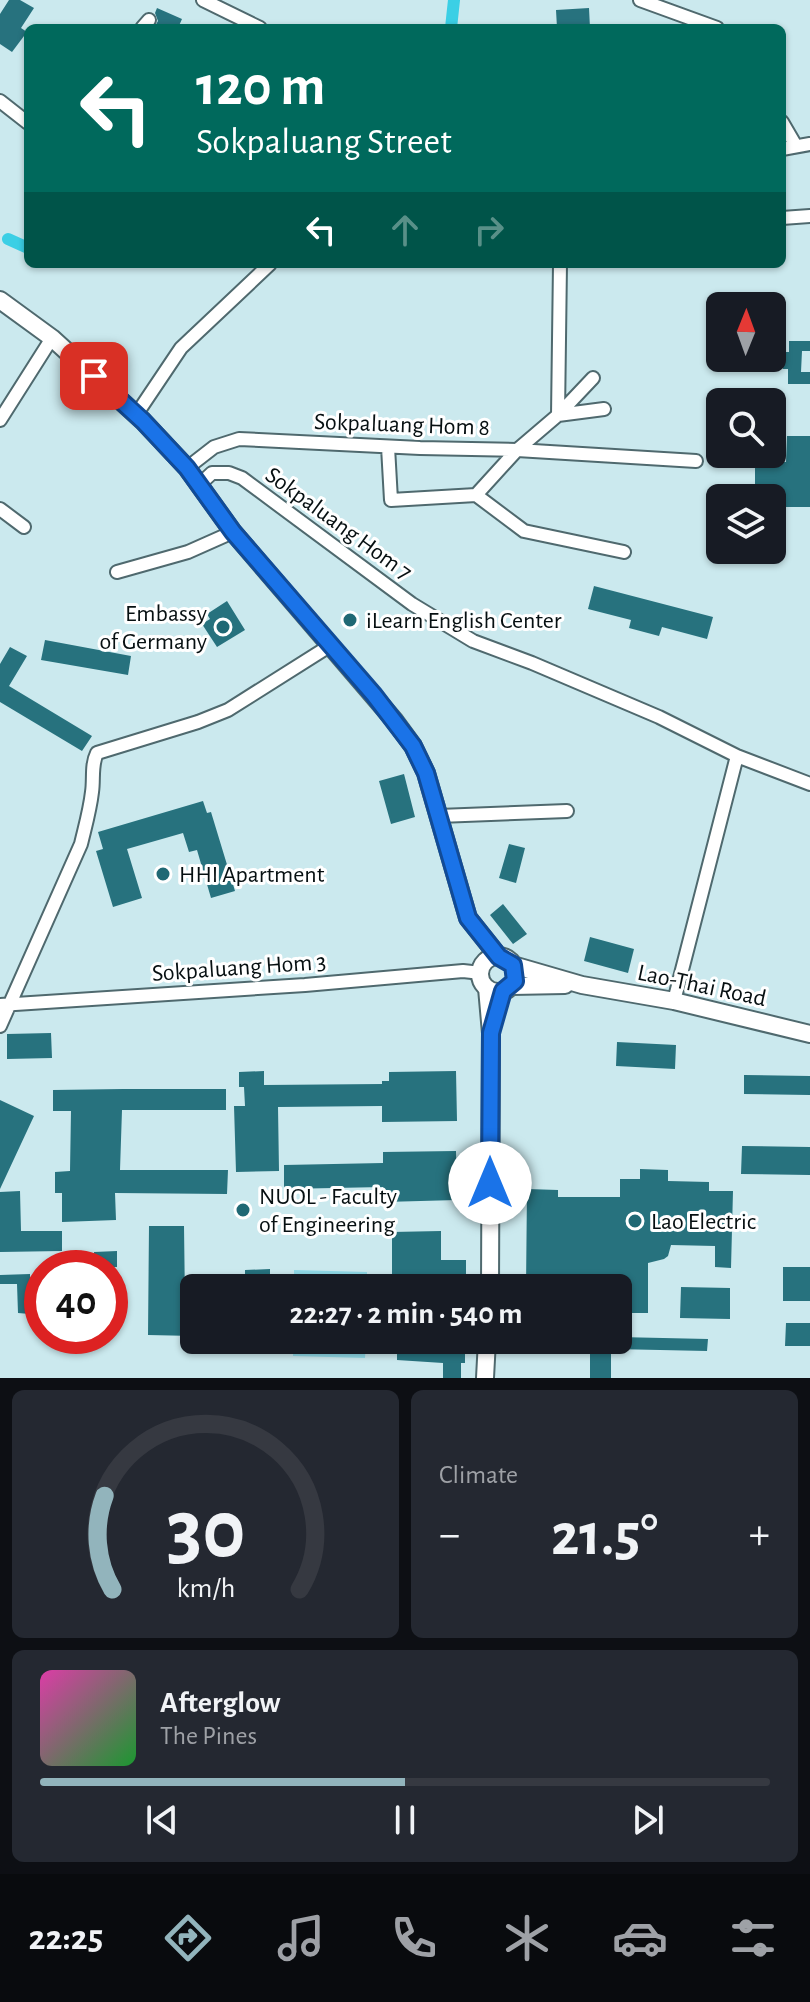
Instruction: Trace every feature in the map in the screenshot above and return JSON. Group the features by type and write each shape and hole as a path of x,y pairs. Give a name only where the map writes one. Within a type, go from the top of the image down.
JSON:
{"street":[{"path":"203,0 252,24"},
{"path":"640,0 706,24"},
{"path":"0,101 24,120"},
{"path":"786,129 796,146"},
{"path":"786,148 810,144"},
{"path":"786,218 810,216"},
{"path":"136,415 181,348 266,268"},
{"path":"560,268 558,415 604,409"},
{"path":"0,300 52,338 136,415 187,468 233,532 413,746 426,773 468,918 493,981"},
{"path":"0,420 52,338"},
{"name":"Sokpaluang Hom 8","path":"187,468 214,447 239,439 517,450 558,415 593,378"},
{"path":"388,447 391,500 476,495 524,531 624,552"},
{"path":"476,495 517,450 696,461"},
{"name":"Sokpaluang Hom 7","path":"198,486 212,473 229,473 242,478 412,604 473,641 659,717 737,756"},
{"path":"0,509 24,527"},
{"path":"117,572 188,552 233,532"},
{"path":"0,1026 5,1005 81,844 93,791 97,753 228,710 331,645"},
{"path":"674,1001 737,756 810,784"},
{"path":"439,816 567,811"},
{"path":"468,918 516,976 493,981"},
{"path":"490,1274 493,981 489,960 506,961"},
{"name":"Lao-Thai Road","path":"506,961 582,985"},
{"name":"Sokpaluang Hom 3","path":"5,1005 463,971 493,981"},
{"name":"Lao-Thai Road","path":"493,981 582,985 674,1001 810,1034"},
{"path":"485,1378 486,1354"}],"shaded area":[{"path":"294,1270 367,1272 367,1274 294,1274"},
{"path":"293,1354 365,1354 365,1358"}],"building":[{"path":"9,0 20,0 34,8 21,28 24,36 12,52 0,44 0,14"},
{"path":"157,8 182,19 180,24 156,24"},
{"path":"589,8 590,24 557,24 556,10"},
{"path":"789,341 810,341 810,351 802,351 801,372 810,372 810,384 788,384 786,352 789,352"},
{"path":"787,436 810,436 810,507 786,507 786,484 755,484 755,468 786,468"},
{"path":"594,586 713,617 707,639 662,627 659,636 629,628 631,620 588,609"},
{"name":"Embassy of Germany","path":"227,601 245,630 217,647 202,624 210,619 207,614"},
{"path":"45,640 131,656 128,675 41,660"},
{"path":"10,647 27,656 9,686 92,736 82,751 0,702 0,664"},
{"path":"404,774 415,817 391,824 379,781"},
{"path":"203,801 207,813 211,812 235,891 211,898 197,850 189,852 183,833 127,849 142,898 113,907 96,851 103,849 98,832"},
{"path":"509,844 525,848 516,883 499,878"},
{"path":"503,904 527,934 513,944 490,915"},
{"path":"590,937 634,949 628,973 584,961"},
{"path":"51,1033 52,1058 7,1059 7,1034"},
{"path":"617,1042 676,1045 675,1069 616,1066"},
{"path":"264,1071 264,1085 382,1084 382,1081 389,1081 389,1072 456,1071 457,1121 382,1122 382,1106 278,1107 279,1171 236,1172 234,1106 245,1106 244,1087 239,1087 239,1072"},
{"path":"744,1075 810,1076 810,1095 744,1094"},
{"path":"226,1089 226,1110 122,1110 120,1170 228,1170 227,1194 115,1193 116,1220 62,1222 62,1193 55,1193 55,1172 70,1171 71,1111 53,1111 53,1090"},
{"path":"0,1100 34,1116 0,1189"},
{"path":"742,1146 810,1147 810,1175 741,1174"},
{"path":"456,1151 457,1200 384,1202 383,1187 284,1189 284,1165 383,1163 383,1152"},
{"name":"Lao Electric","path":"640,1169 668,1170 668,1181 709,1182 709,1191 733,1191 731,1268 715,1267 715,1246 671,1245 668,1256 648,1263 648,1313 632,1313 632,1274 526,1274 527,1189 558,1190 558,1197 620,1197 620,1179 640,1179"},
{"path":"20,1191 21,1231 62,1231 62,1250 0,1252 0,1192"},
{"path":"149,1226 184,1226 180,1336 148,1335"},
{"path":"441,1231 441,1260 466,1260 466,1274 392,1274 392,1232"},
{"path":"783,1267 810,1267 810,1301 783,1301"},
{"path":"270,1269 270,1274 245,1274 245,1270"},
{"path":"24,1274 24,1314 18,1313 17,1284 0,1284 0,1275"},
{"path":"681,1287 730,1288 730,1319 680,1318"},
{"path":"786,1323 810,1323 810,1346 785,1346"},
{"path":"632,1337 708,1339 707,1351 632,1349"},
{"path":"397,1354 465,1354 465,1363 461,1363 461,1378 443,1378 443,1363 397,1360"},
{"path":"590,1354 611,1354 611,1378 590,1378"}],"waterway":[{"path":"451,24 454,0"},
{"path":"8,239 24,246"}],"place":[{"name":"iLearn English Center","path":"350,620"},
{"name":"Embassy of Germany","path":"223,627"},
{"name":"HHI Apartment","path":"163,874"},
{"name":"NUOL - Faculty of Engineering","path":"243,1210"},
{"name":"Lao Electric","path":"635,1221"}],"route":[{"path":"94,376 143,421 187,468 233,532 394,720 421,759 468,918 499,957 510,961 516,976 512,986 503,991 491,1033 490,1183"}]}
